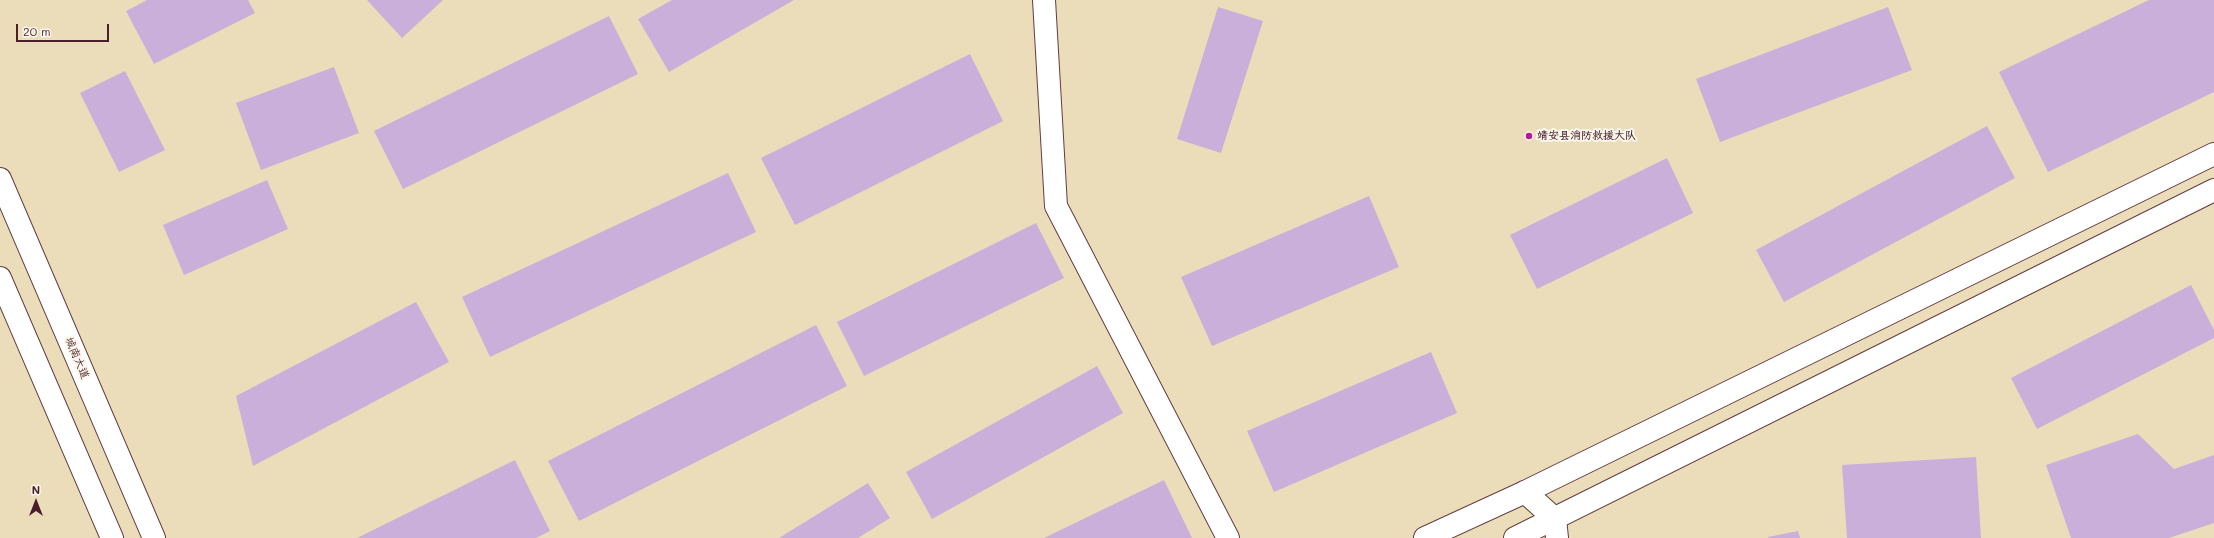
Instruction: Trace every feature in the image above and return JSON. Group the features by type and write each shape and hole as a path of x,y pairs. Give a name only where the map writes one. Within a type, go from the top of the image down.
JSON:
{"main road":[{"path":"1044,0 1056,206 1228,538"},
{"path":"1425,538 1526,492 2214,154"},
{"name":"城南大道","path":"0,179 154,538"},
{"path":"1515,538 1556,528 2214,190"},
{"path":"0,278 112,538"},
{"path":"1526,492 1556,528"}],"building":[{"path":"147,0 248,0 255,13 154,64 126,11"},
{"path":"367,0 443,0 402,38"},
{"path":"672,0 794,0 669,72 638,19"},
{"path":"2149,0 2214,0 2214,92 2048,172 1999,72"},
{"path":"1218,7 1263,21 1221,153 1177,139"},
{"path":"1888,7 1912,70 1720,142 1696,79"},
{"path":"609,16 638,74 403,189 374,131"},
{"path":"970,54 1003,121 795,225 761,158"},
{"path":"334,67 359,133 261,170 236,103"},
{"path":"125,71 165,150 119,172 80,93"},
{"path":"1987,126 2015,178 1784,302 1756,250"},
{"path":"1667,158 1693,213 1537,289 1510,235"},
{"path":"728,173 756,232 490,357 462,297"},
{"path":"267,180 288,229 184,275 163,225"},
{"path":"1369,196 1399,267 1212,346 1181,277"},
{"path":"1036,223 1064,278 864,376 837,322"},
{"path":"2191,285 2214,330 2214,338 2037,429 2011,378"},
{"path":"416,302 449,362 253,466 236,396"},
{"path":"816,325 847,386 579,521 548,461"},
{"path":"1431,352 1457,413 1274,492 1247,431"},
{"path":"1097,366 1123,413 932,519 906,472"},
{"path":"2138,434 2174,469 2214,455 2214,523 2169,538 2071,538 2046,465"},
{"path":"1976,457 1981,538 1847,538 1842,465"},
{"path":"515,460 550,531 536,538 357,538"},
{"path":"1164,480 1192,538 1044,538"},
{"path":"868,483 890,518 858,538 779,538"},
{"path":"1798,531 1800,538 1768,538 1768,537"}],"place":[{"name":"靖安县消防救援大队","path":"1529,136"}]}
